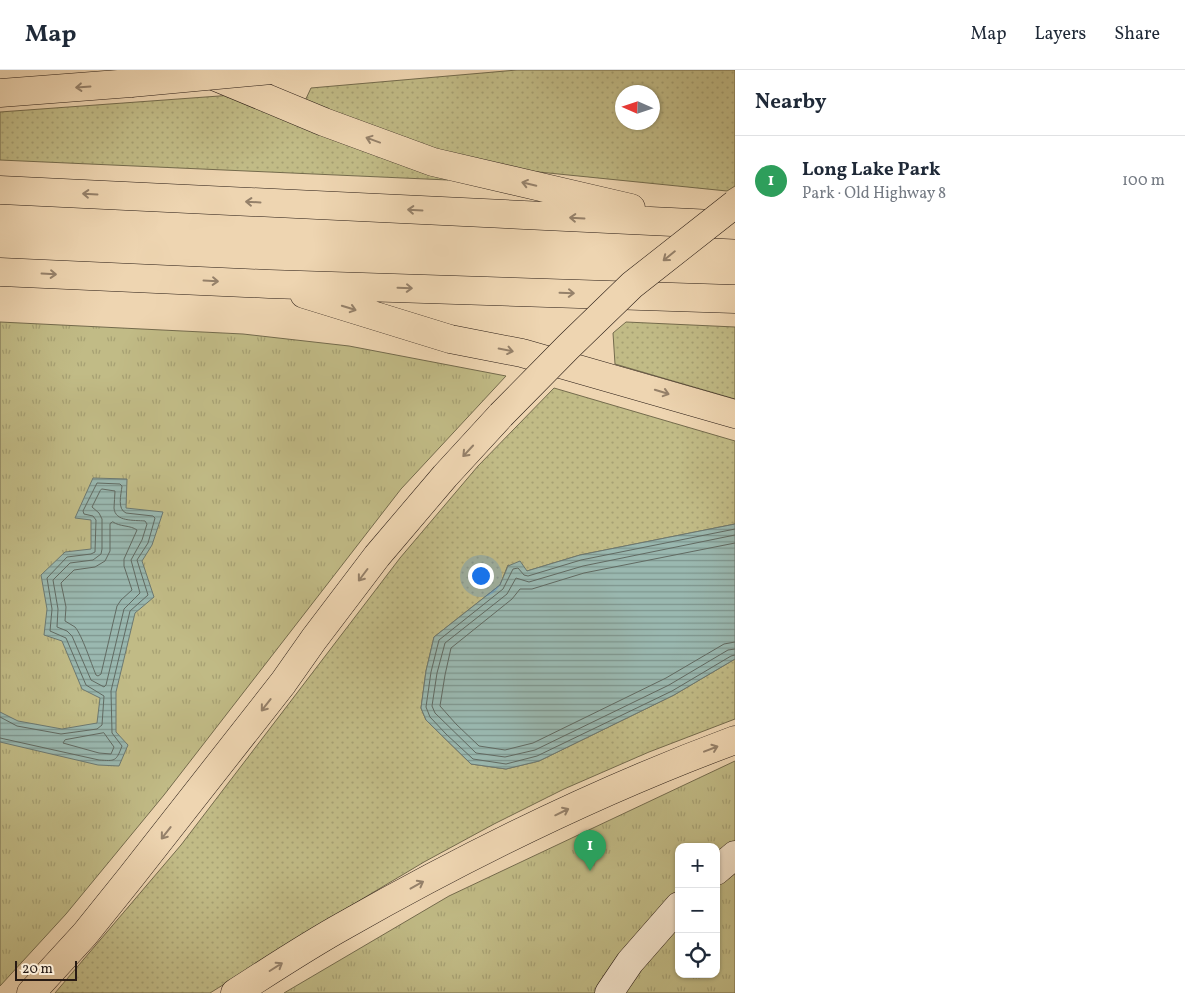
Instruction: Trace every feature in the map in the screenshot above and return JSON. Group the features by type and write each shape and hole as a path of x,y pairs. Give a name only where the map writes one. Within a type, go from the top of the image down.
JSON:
{"highway":[{"path":"199,70 324,122 433,162 635,209 724,225"},
{"path":"0,93 131,84 271,70"},
{"path":"0,190 724,225"},
{"path":"31,993 85,934 130,878 283,683 377,556 445,476 501,415 632,285 735,204"},
{"path":"0,272 269,284 735,299"},
{"path":"269,284 450,339 522,353 735,414"},
{"path":"235,993 344,926 454,865 568,809 684,759 735,740"}],"street":[{"path":"720,867 735,855"},
{"path":"609,993 630,962 675,911"}],"green space":[{"path":"517,70 735,70 735,186 727,191 499,168 452,156 304,103 311,88"},
{"path":"233,95 448,175 448,180 0,160 0,112"},
{"path":"0,322 243,334 349,346 506,376 401,489 164,795 66,914 0,986"},
{"path":"626,322 735,327 735,399 615,364 613,333"},
{"path":"554,388 735,441 735,524 580,555 527,571 508,565 500,585 434,637 426,671 421,708 426,720 471,764 506,769 539,761 674,695 735,659 735,719 649,752 564,789 494,824 424,862 210,993 55,993 181,845 400,558 478,466"},
{"path":"735,761 735,993 284,993 449,896"}],"water":[{"path":"93,478 127,479 126,508 163,512 152,545 142,561 154,597 135,613 116,692 116,732 128,745 119,766 98,765 0,742 0,712 18,721 62,729 97,723 100,698 82,689 62,641 44,635 47,609 41,575 65,552 91,549 91,520 75,518"},
{"path":"735,524 735,659 674,695 539,761 506,769 471,764 426,720 421,708 426,671 434,637 500,585 508,566 520,561 527,571 580,555"}],"place":[{"name":"Long Lake Park","path":"590,871"}]}
